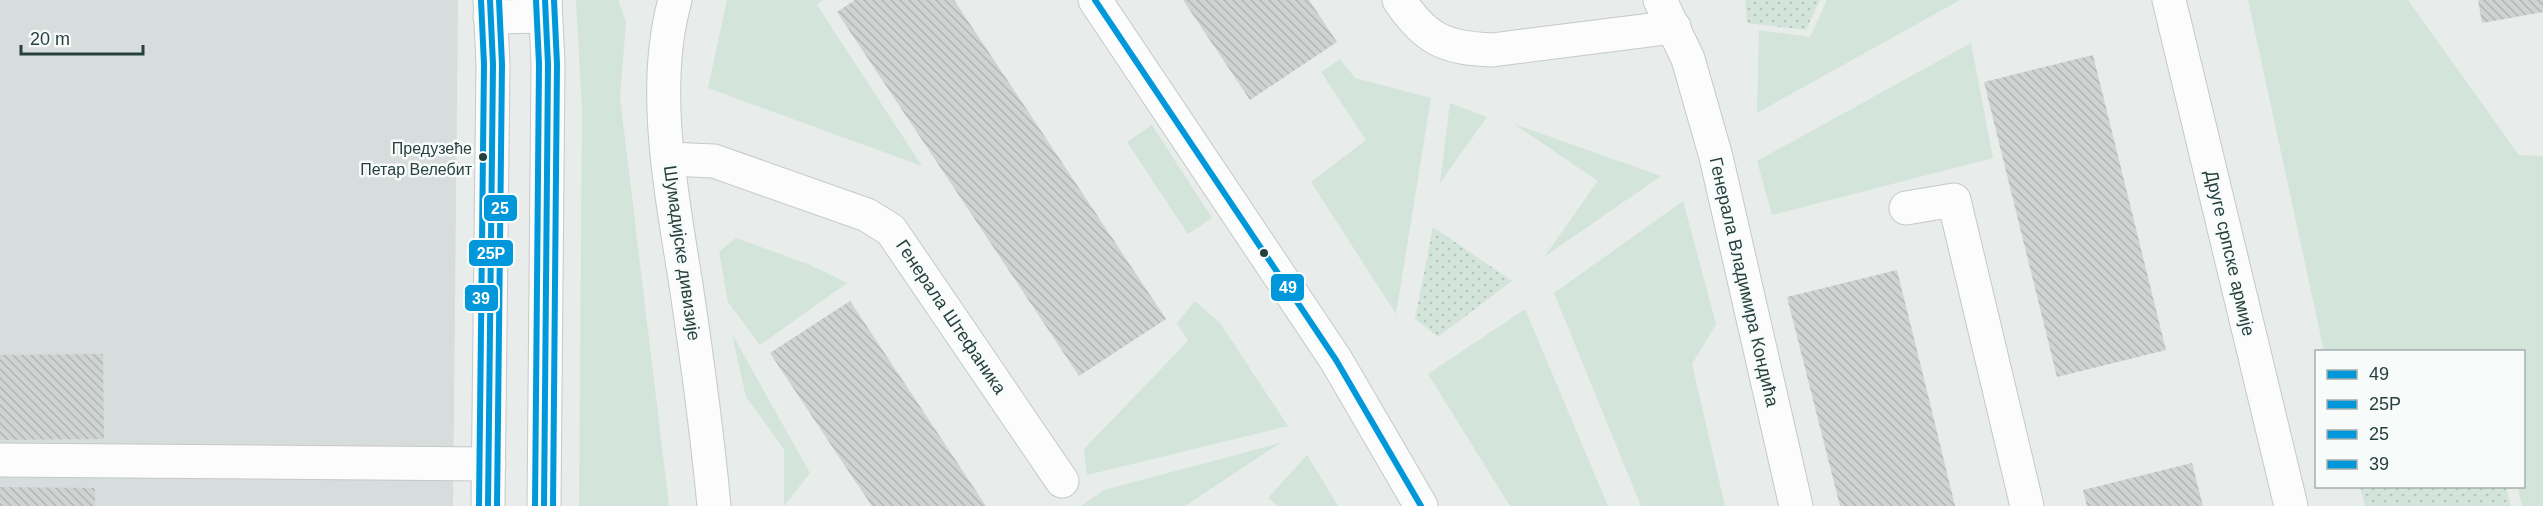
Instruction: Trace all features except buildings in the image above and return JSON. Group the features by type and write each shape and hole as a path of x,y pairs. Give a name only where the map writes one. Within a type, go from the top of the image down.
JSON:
{"street":[{"name":"Шумадијске дивизије","path":"675,0 667,52 665,108 668,159 705,410 714,506"},
{"path":"1095,0 1336,360 1421,506"},
{"name":"Генерала Владимира Кондића","path":"1399,0 1424,31 1436,40 1467,49 1514,48 1667,14 1688,58 1716,157 1796,506"},
{"name":"Друге српске армије","path":"2169,0 2291,506"},
{"path":"488,506 493,76 490,8 545,8 548,76 544,506"},
{"name":"Генерала Штефаника","path":"668,159 714,161 867,215 891,230 1062,481"},
{"path":"1906,208 1954,200 2027,506"},
{"path":"0,460 489,464"}],"shaded area":[{"path":"0,0 458,0 453,506 0,506"},
{"path":"576,0 618,0 626,22 620,97 669,506 579,506 582,110"},
{"path":"727,0 823,0 817,5 922,166 708,88"},
{"path":"1745,0 1820,0 1806,30 1747,23"},
{"path":"1827,0 1960,0 1757,113 1759,30 1810,37"},
{"path":"2248,0 2408,0 2519,155 2543,156 2543,506 2522,506 2518,488 2525,488 2525,350 2324,350"},
{"path":"1971,43 1993,158 1772,215 1757,161"},
{"path":"1340,59 1355,78 1431,98 1396,314 1311,182 1366,140 1321,72"},
{"path":"1450,103 1487,117 1440,183"},
{"path":"1514,124 1661,176 1544,257 1598,181"},
{"path":"1152,125 1212,218 1188,234 1127,142"},
{"path":"1683,201 1716,324 1692,364 1725,506 1641,506 1554,293"},
{"path":"1433,227 1512,281 1438,337 1415,319"},
{"path":"736,238 808,264 847,283 760,345 728,302 719,252"},
{"path":"1195,301 1220,323 1288,426 1087,475 1084,449 1188,341 1177,323"},
{"path":"1525,309 1608,506 1510,506 1428,374"},
{"path":"732,334 810,473 784,506 784,449 746,397"},
{"path":"1280,443 1185,506 1081,506 1104,490"},
{"path":"1307,455 1338,506 1278,506 1268,498"},
{"path":"2360,488 2506,488 2511,506 2365,506"}],"transit line":[{"name":"39","path":"479,506 484,64 481,0"},
{"name":"25P","path":"488,506 493,64 490,0"},
{"name":"25","path":"497,506 502,64 499,0"},
{"name":"39","path":"535,506 539,64 536,0"},
{"name":"25P","path":"544,506 548,64 545,0"},
{"name":"25","path":"553,506 557,64 554,0"},
{"name":"49","path":"1095,0 1336,360 1421,506"}],"place":[{"name":"Предузеће Петар Велебит","path":"483,157"}]}
